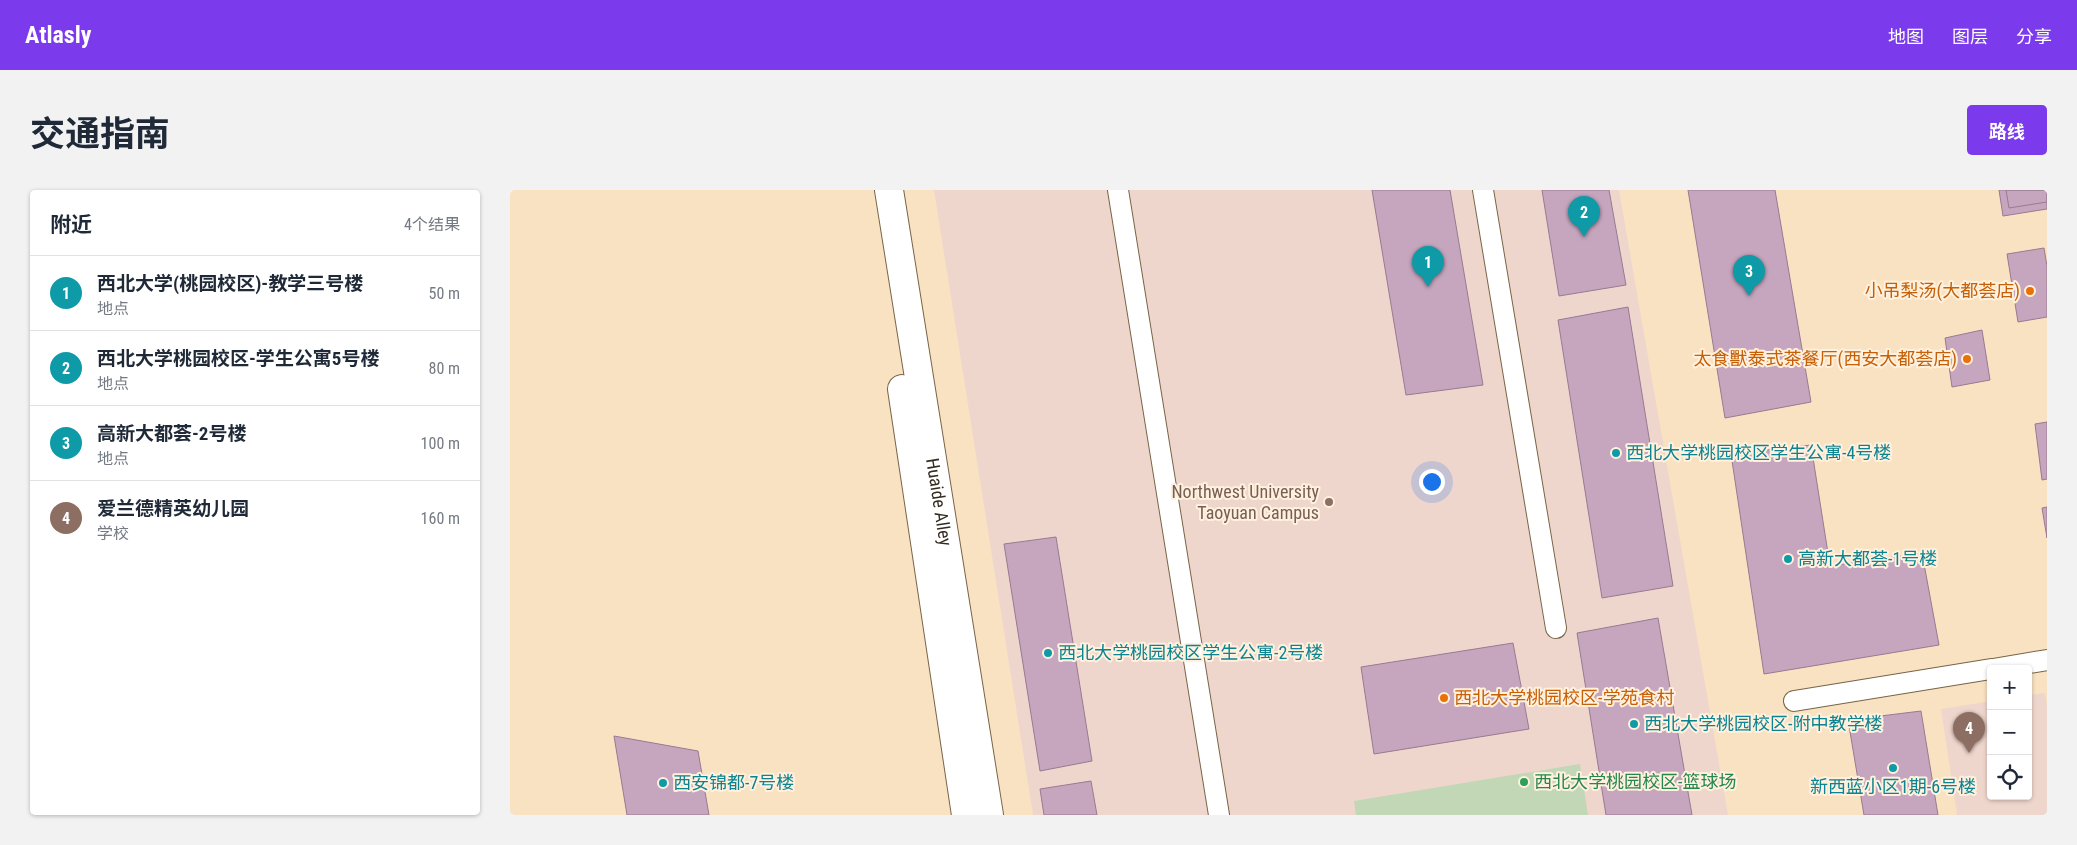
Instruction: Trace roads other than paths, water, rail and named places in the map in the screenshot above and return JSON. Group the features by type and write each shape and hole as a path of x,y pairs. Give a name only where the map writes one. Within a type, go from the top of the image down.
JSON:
{"street":[{"name":"Huaide Alley","path":"872,190 966,815"},
{"name":"Huaide Alley","path":"889,190 989,815"},
{"path":"1118,190 1219,815"},
{"path":"1482,190 1556,628"},
{"path":"2016,665 2047,660"},
{"path":"1794,701 1987,670"}],"place":[{"name":"西北大学桃园校区-学生公寓5号楼","path":"1584,237"},
{"name":"西北大学(桃园校区)-教学三号楼","path":"1428,287"},
{"name":"小吊梨汤(大都荟店)","path":"2030,291"},
{"name":"高新大都荟-2号楼","path":"1749,296"},
{"name":"太食獸泰式茶餐厅(西安大都荟店)","path":"1967,359"},
{"name":"西北大学桃园校区学生公寓-4号楼","path":"1616,453"},
{"name":"Northwest University Taoyuan Campus","path":"1329,502"},
{"name":"高新大都荟-1号楼","path":"1788,559"},
{"name":"西北大学桃园校区学生公寓-2号楼","path":"1048,653"},
{"name":"西北大学桃园校区-学苑食村","path":"1444,698"},
{"name":"西北大学桃园校区-附中教学楼","path":"1634,724"},
{"name":"爱兰德精英幼儿园","path":"1969,753"},
{"name":"新西蓝小区1期-6号楼","path":"1893,768"},
{"name":"西北大学桃园校区-篮球场","path":"1524,782"},
{"name":"西安锦都-7号楼","path":"663,783"}]}
